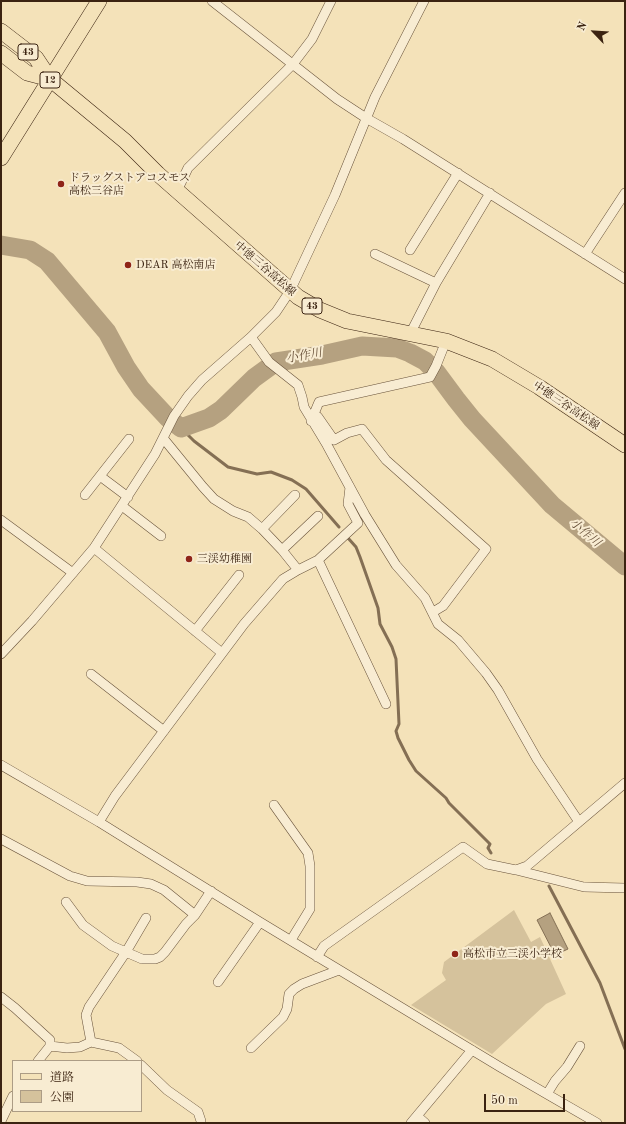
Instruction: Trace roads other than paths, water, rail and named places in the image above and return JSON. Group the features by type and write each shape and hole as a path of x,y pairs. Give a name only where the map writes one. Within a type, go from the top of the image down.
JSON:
{"main road":[{"name":"12","path":"1,158 99,1"},
{"name":"中徳三谷高松線","path":"1,31 36,58 50,79 125,141 158,174 298,297 320,310 347,321 446,341 492,359 513,370 625,445"},
{"name":"中徳三谷高松線","path":"1,53 27,73 50,79"}],"street":[{"path":"212,1 337,99 458,173 625,279"},
{"path":"177,191 188,168 293,64 312,40 331,1"},
{"path":"1,654 32,621 94,548 155,454 168,426 188,396 202,380 251,337 276,312 290,291 335,195 375,97 424,1"},
{"path":"410,250 458,173"},
{"path":"585,254 625,193"},
{"path":"410,334 436,283 490,194"},
{"path":"375,254 436,283"},
{"path":"251,337 269,362 298,386 304,407 311,421 327,445 365,515 396,565 425,598 438,624 458,640 486,673 498,690 537,759 579,822"},
{"path":"311,421 319,402 430,377 446,341"},
{"path":"311,421 318,417 334,440 347,433 362,428 386,460 486,549 443,606 433,612"},
{"path":"163,438 214,499 234,512 248,517 282,550 298,570"},
{"path":"85,495 129,439"},
{"path":"100,476 128,497"},
{"path":"100,822 115,796 244,624 283,579 318,560 358,523 348,504 350,487"},
{"path":"262,529 295,495"},
{"path":"122,506 161,536"},
{"path":"282,550 318,516"},
{"path":"1,520 73,573"},
{"path":"94,548 222,653"},
{"path":"318,560 386,704"},
{"path":"195,631 239,575"},
{"path":"91,674 164,731"},
{"path":"1,765 34,782 339,970 597,1123"},
{"path":"516,870 527,866 625,784"},
{"path":"274,805 308,853 310,866 310,909 291,940"},
{"path":"1,839 70,876 86,882 137,882 151,884 164,890 195,915"},
{"path":"317,956 324,946 463,847 487,864 584,887 625,888"},
{"path":"66,902 83,926 112,946 142,959 155,959 160,957 195,915 210,891"},
{"path":"92,1042 86,1015 89,1007 126,952 146,918"},
{"path":"218,982 260,922"},
{"path":"251,1048 283,1017 289,994 294,989 302,984 339,970"},
{"path":"3,1001 15,1008 50,1040 50,1046 39,1060"},
{"path":"50,1046 67,1048 80,1047 92,1042 119,1048 136,1060"},
{"path":"547,1094 554,1081 567,1067 580,1046"},
{"path":"425,1123 414,1119 472,1050"},
{"path":"142,1066 167,1090 198,1112 201,1121 200,1123"},
{"path":"1,1121 12,1098"}],"waterway":[{"name":"小作川","path":"1,245 30,250 47,261 107,332 126,367 141,389 168,418 181,428 209,418 221,410 254,378 276,362 322,355 362,346 397,348 410,353 425,361 436,372 472,419 552,505 625,566"},
{"path":"181,428 194,441 228,467 257,474 271,472 292,480 306,489 339,527"},
{"path":"348,538 356,547 360,557 378,608 380,624 392,647 396,659 399,724 396,731 398,738 416,771 446,798 449,803 490,844 488,848 491,853"},
{"path":"549,886 600,983 625,1049"}],"place":[{"name":"ドラッグストアコスモス 高松三谷店","path":"61,184"},
{"name":"DEAR 高松南店","path":"128,265"},
{"name":"三渓幼稚園","path":"189,559"},
{"name":"高松市立三渓小学校","path":"455,954"}]}
